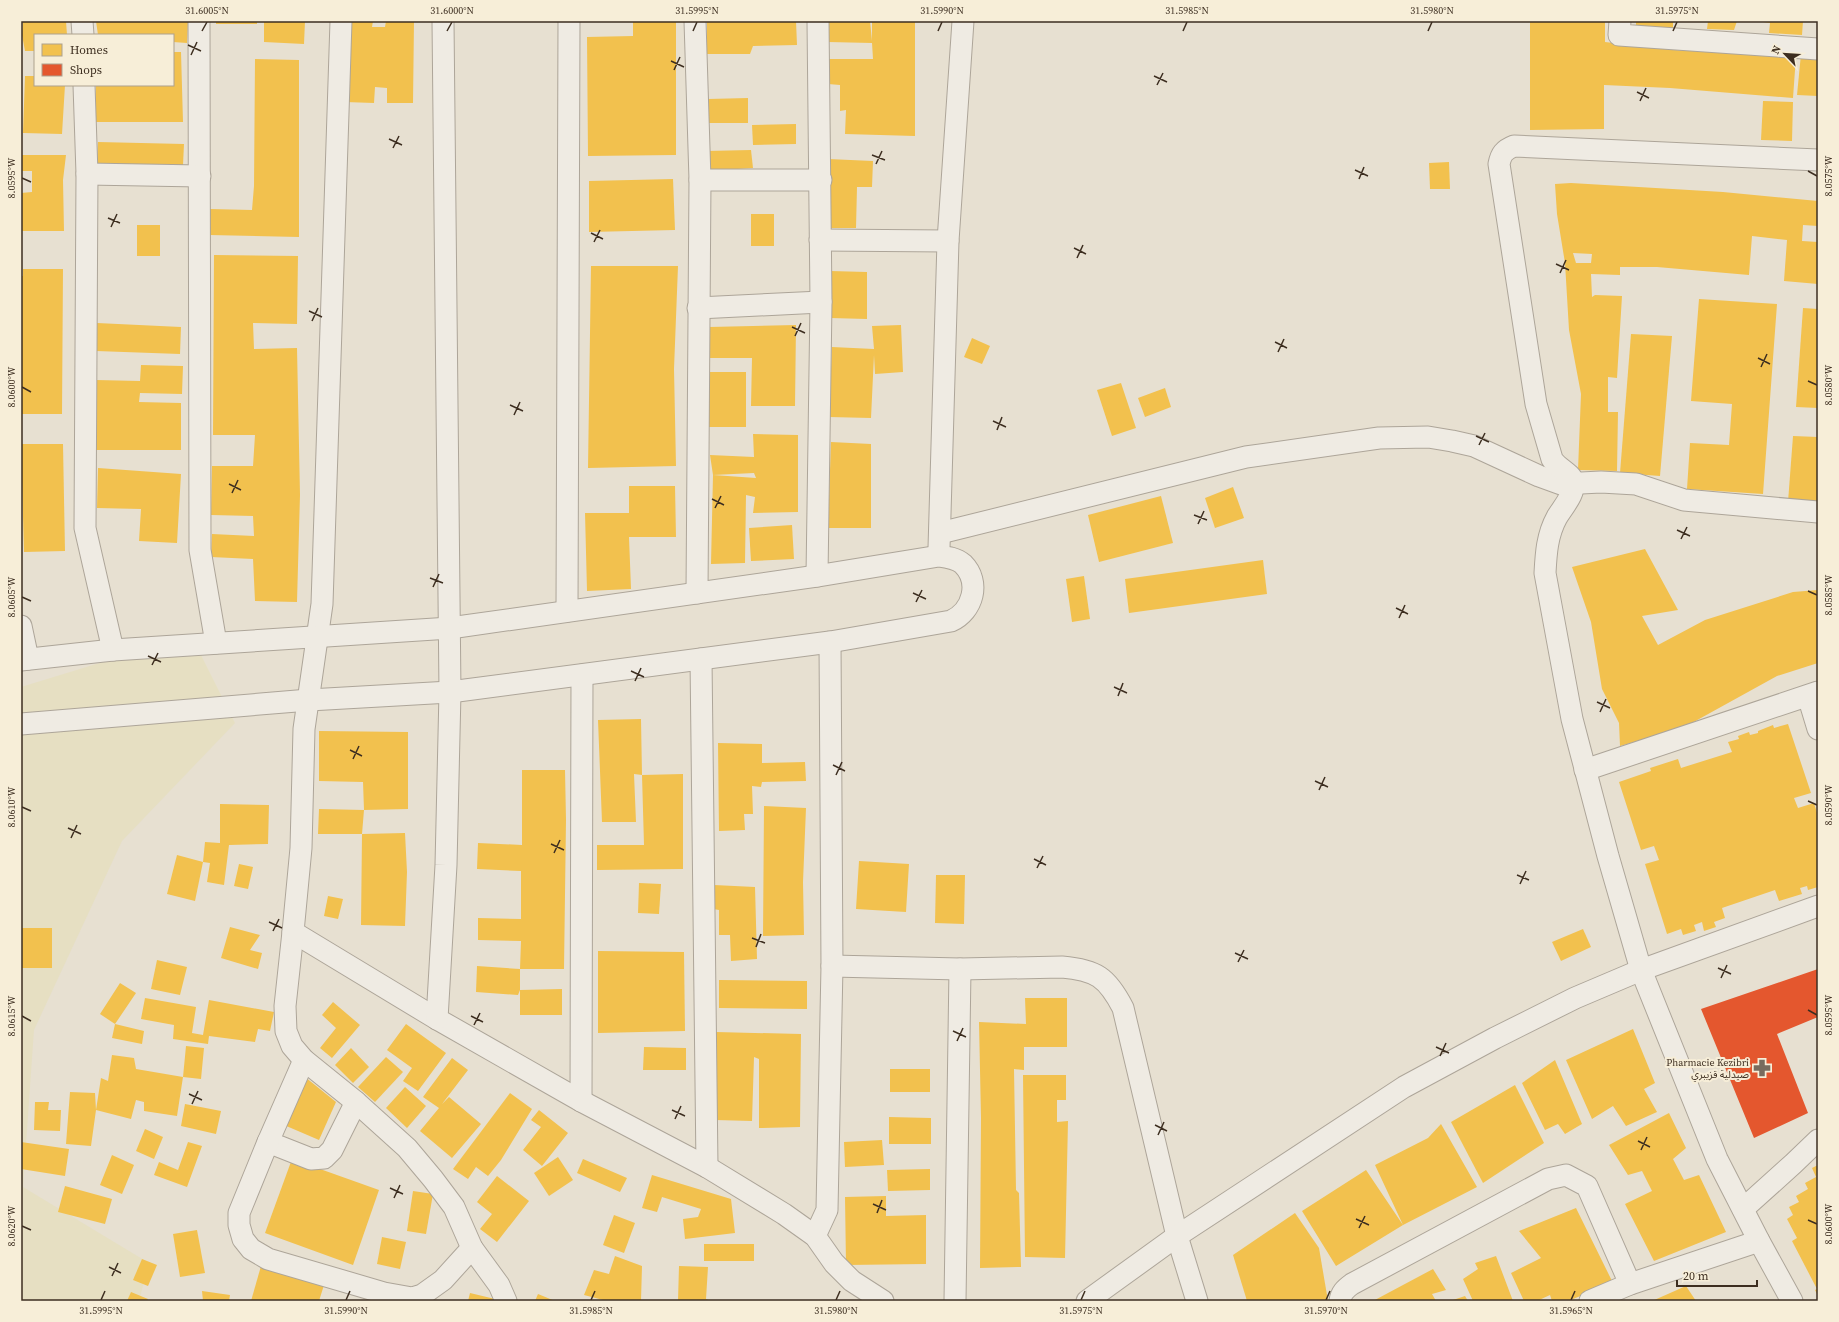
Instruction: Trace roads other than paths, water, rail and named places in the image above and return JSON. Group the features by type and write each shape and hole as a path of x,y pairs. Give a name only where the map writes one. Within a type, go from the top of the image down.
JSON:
{"street":[{"path":"82,21 83,34"},
{"path":"200,21 200,550 216,643"},
{"path":"341,21 322,604 304,729 301,848 285,1006 286,1031 292,1046 304,1060 356,1102 407,1148 433,1179 454,1207 472,1248 499,1285 506,1301"},
{"path":"437,1019 446,865 450,692 443,21"},
{"path":"567,611 569,21"},
{"path":"695,21 700,180 698,308 698,593"},
{"path":"817,576 821,180 818,21"},
{"path":"939,556 948,241 963,21"},
{"path":"1620,21 1619,35 1818,49"},
{"path":"84,86 87,174 85,528 113,650"},
{"path":"1792,1301 1717,1159 1641,970 1608,856 1572,719 1545,574 1546,551 1550,533 1556,518 1573,490 1573,484 1571,476 1560,469 1552,459 1536,404 1499,164 1501,155 1506,149 1514,146 1818,160"},
{"path":"87,174 200,176"},
{"path":"700,180 821,180"},
{"path":"820,240 948,241"},
{"path":"698,308 820,302"},
{"path":"940,534 1246,457 1379,438 1428,437 1474,446 1549,481 1561,484 1601,482 1636,484 1684,500 1818,512"},
{"path":"21,626 25,660 113,650 450,628 817,576 939,556 949,557 962,563 970,575 973,584 972,597 968,608 960,617 951,621 830,642 450,692 309,700 21,724"},
{"path":"815,1236 827,1210 832,966 830,642"},
{"path":"700,659 707,1167"},
{"path":"581,1101 582,675"},
{"path":"1586,770 1813,694 1818,729"},
{"path":"1087,1301 1177,1236 1404,1087 1495,1038 1575,998 1641,970 1818,906"},
{"path":"293,932 437,1019 581,1101 707,1167 784,1214 815,1236 834,1263 852,1281 883,1301"},
{"path":"832,966 960,970 1062,967 1078,968 1104,979 1113,989 1123,1008 1177,1236 1197,1301"},
{"path":"955,1301 960,970"},
{"path":"304,1060 239,1212 239,1225 243,1238 251,1249 268,1259 384,1293 412,1298 422,1295 443,1280 472,1248"},
{"path":"268,1142 311,1159 324,1158 332,1150 356,1102"},
{"path":"1743,1208 1818,1140"},
{"path":"1340,1301 1345,1289 1352,1284 1548,1179 1566,1175 1587,1186 1630,1284"},
{"path":"1590,1301 1630,1284 1759,1241"}],"place":[{"name":"Pharmacie Kezibri صيدلية قزيبري","path":"1762,1068"}]}
